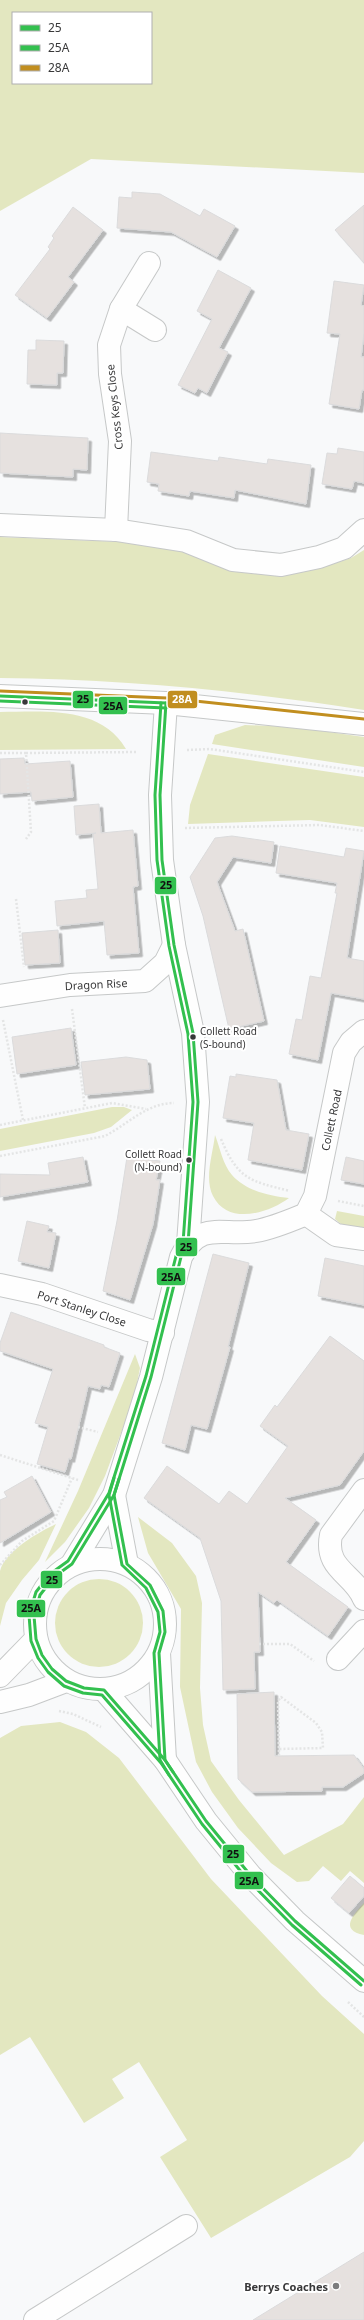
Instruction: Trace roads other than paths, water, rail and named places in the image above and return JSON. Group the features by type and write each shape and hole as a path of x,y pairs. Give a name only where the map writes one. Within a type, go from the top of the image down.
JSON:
{"street":[{"name":"Cross Keys Close","path":"116,530 120,441 110,374 108,345 121,309 149,263"},
{"path":"121,309 155,330"},
{"path":"0,525 116,530 186,542 233,560 281,565 319,557 344,548 364,530"},
{"path":"0,696 166,703 364,724"},
{"path":"72,1564 114,1495 163,1333 182,1257 188,1244 198,1102 193,1033 174,945 163,876 160,795 166,703"},
{"name":"Dragon Rise","path":"1,1004 26,992 68,985 145,981 165,963 174,945"},
{"name":"Collett Road","path":"310,1205 344,1054 351,1042 364,1031"},
{"path":"188,1244 202,1233 211,1230 256,1231 273,1227 310,1205 336,1235 364,1239"},
{"name":"Port Stanley Close","path":"0,1285 42,1294 148,1330 163,1333"},
{"path":"364,1490 331,1535 330,1543 334,1562 364,1599"},
{"path":"114,1495 127,1564"},
{"path":"90,1559 109,1559 127,1564 144,1576 157,1592 164,1612 165,1633 159,1653 149,1667 136,1679 121,1686 104,1690 84,1688 66,1681 52,1669 42,1655 36,1639 34,1616 40,1595 54,1577 72,1564 90,1559"},
{"path":"327,1662 364,1631"},
{"path":"0,1676 36,1639"},
{"path":"159,1653 165,1760"},
{"path":"0,1702 29,1695 66,1681"},
{"path":"104,1690 165,1760 206,1821 252,1876 295,1921 364,1981"},
{"path":"35,2320 186,2226"}],"place":[{"name":"Collett Road (S-bound)","path":"193,1037"},
{"name":"Collett Road (N-bound)","path":"189,1160"},
{"name":"Berrys Coaches","path":"336,2286"}]}
